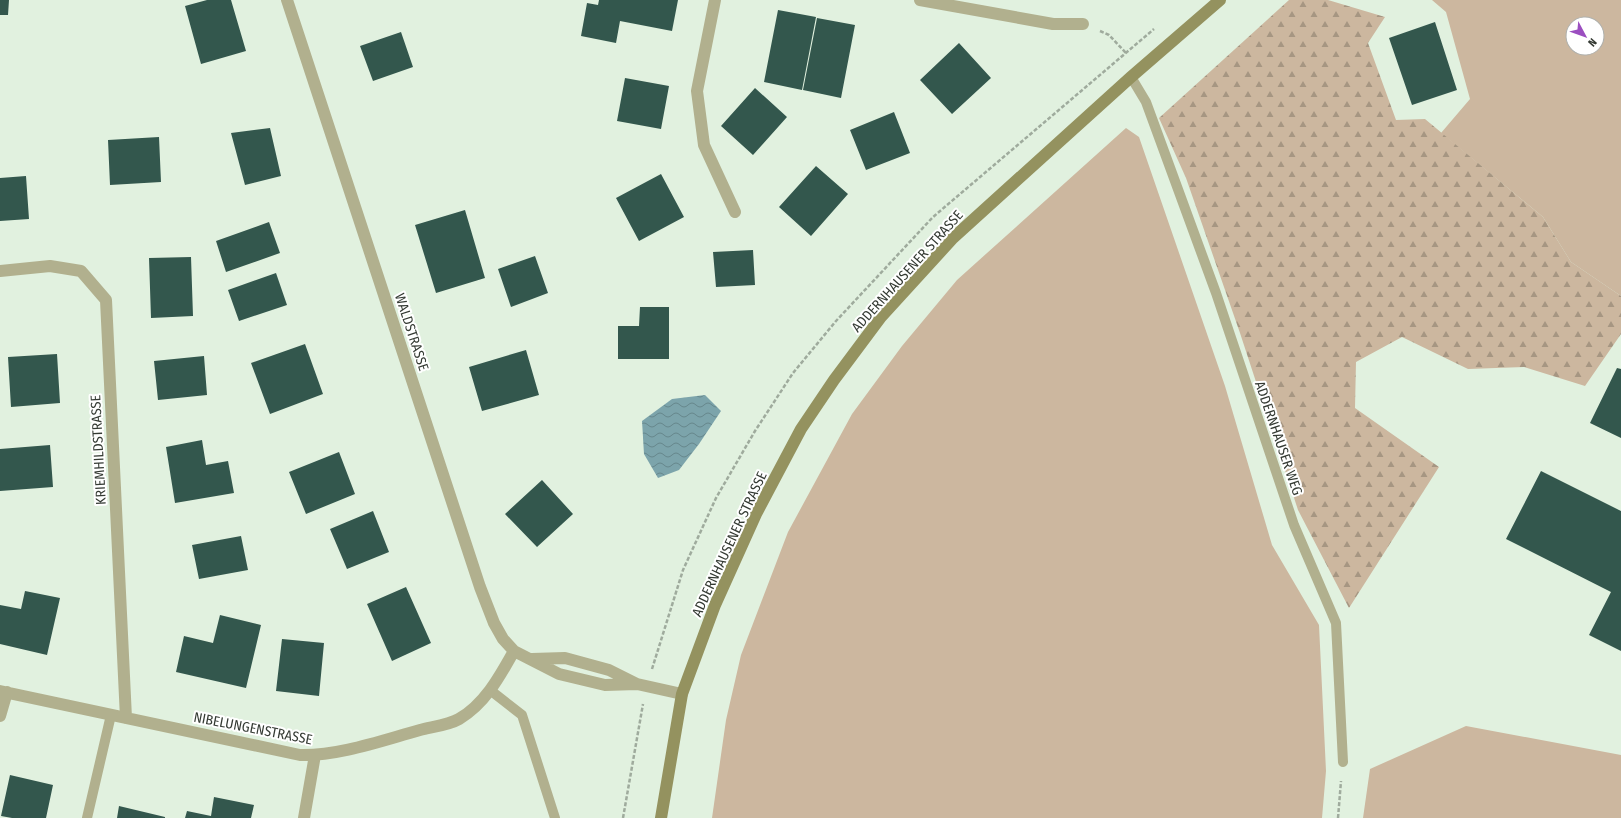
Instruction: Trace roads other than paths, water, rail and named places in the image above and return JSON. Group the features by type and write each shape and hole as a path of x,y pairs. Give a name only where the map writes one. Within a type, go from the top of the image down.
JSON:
{"street":[{"name":"WALDSTRASSE","path":"287,0 480,587 494,623 503,639 514,651 559,674 605,685 642,685"},
{"path":"715,0 697,91 704,145 735,212"},
{"path":"920,0 1053,24 1083,24"},
{"name":"ADDERNHAUSENER STRASSE","path":"661,818 682,694 715,605 756,514 801,429 834,380 881,317 953,238 1131,77 1220,0"},
{"name":"KRIEMHILDSTRASSE","path":"0,271 50,266 81,271 106,300 126,718"},
{"name":"NIBELUNGENSTRASSE","path":"3,691 300,755 315,755 361,746 458,720 477,705 490,690 514,651"},
{"name":"WALDSTRASSE","path":"529,659 565,658 609,670 642,685 682,694"},
{"path":"0,716 3,691"},
{"path":"304,818 315,755"}],"lane":[{"name":"ADDERNHAUSER WEG","path":"1131,77 1146,102 1216,293 1294,526 1336,623 1342,762"},
{"path":"490,690 522,715 555,818"},
{"path":"87,818 111,715"}],"water":[{"path":"705,395 721,411 699,444 679,470 658,478 644,454 642,421 672,399"}]}
